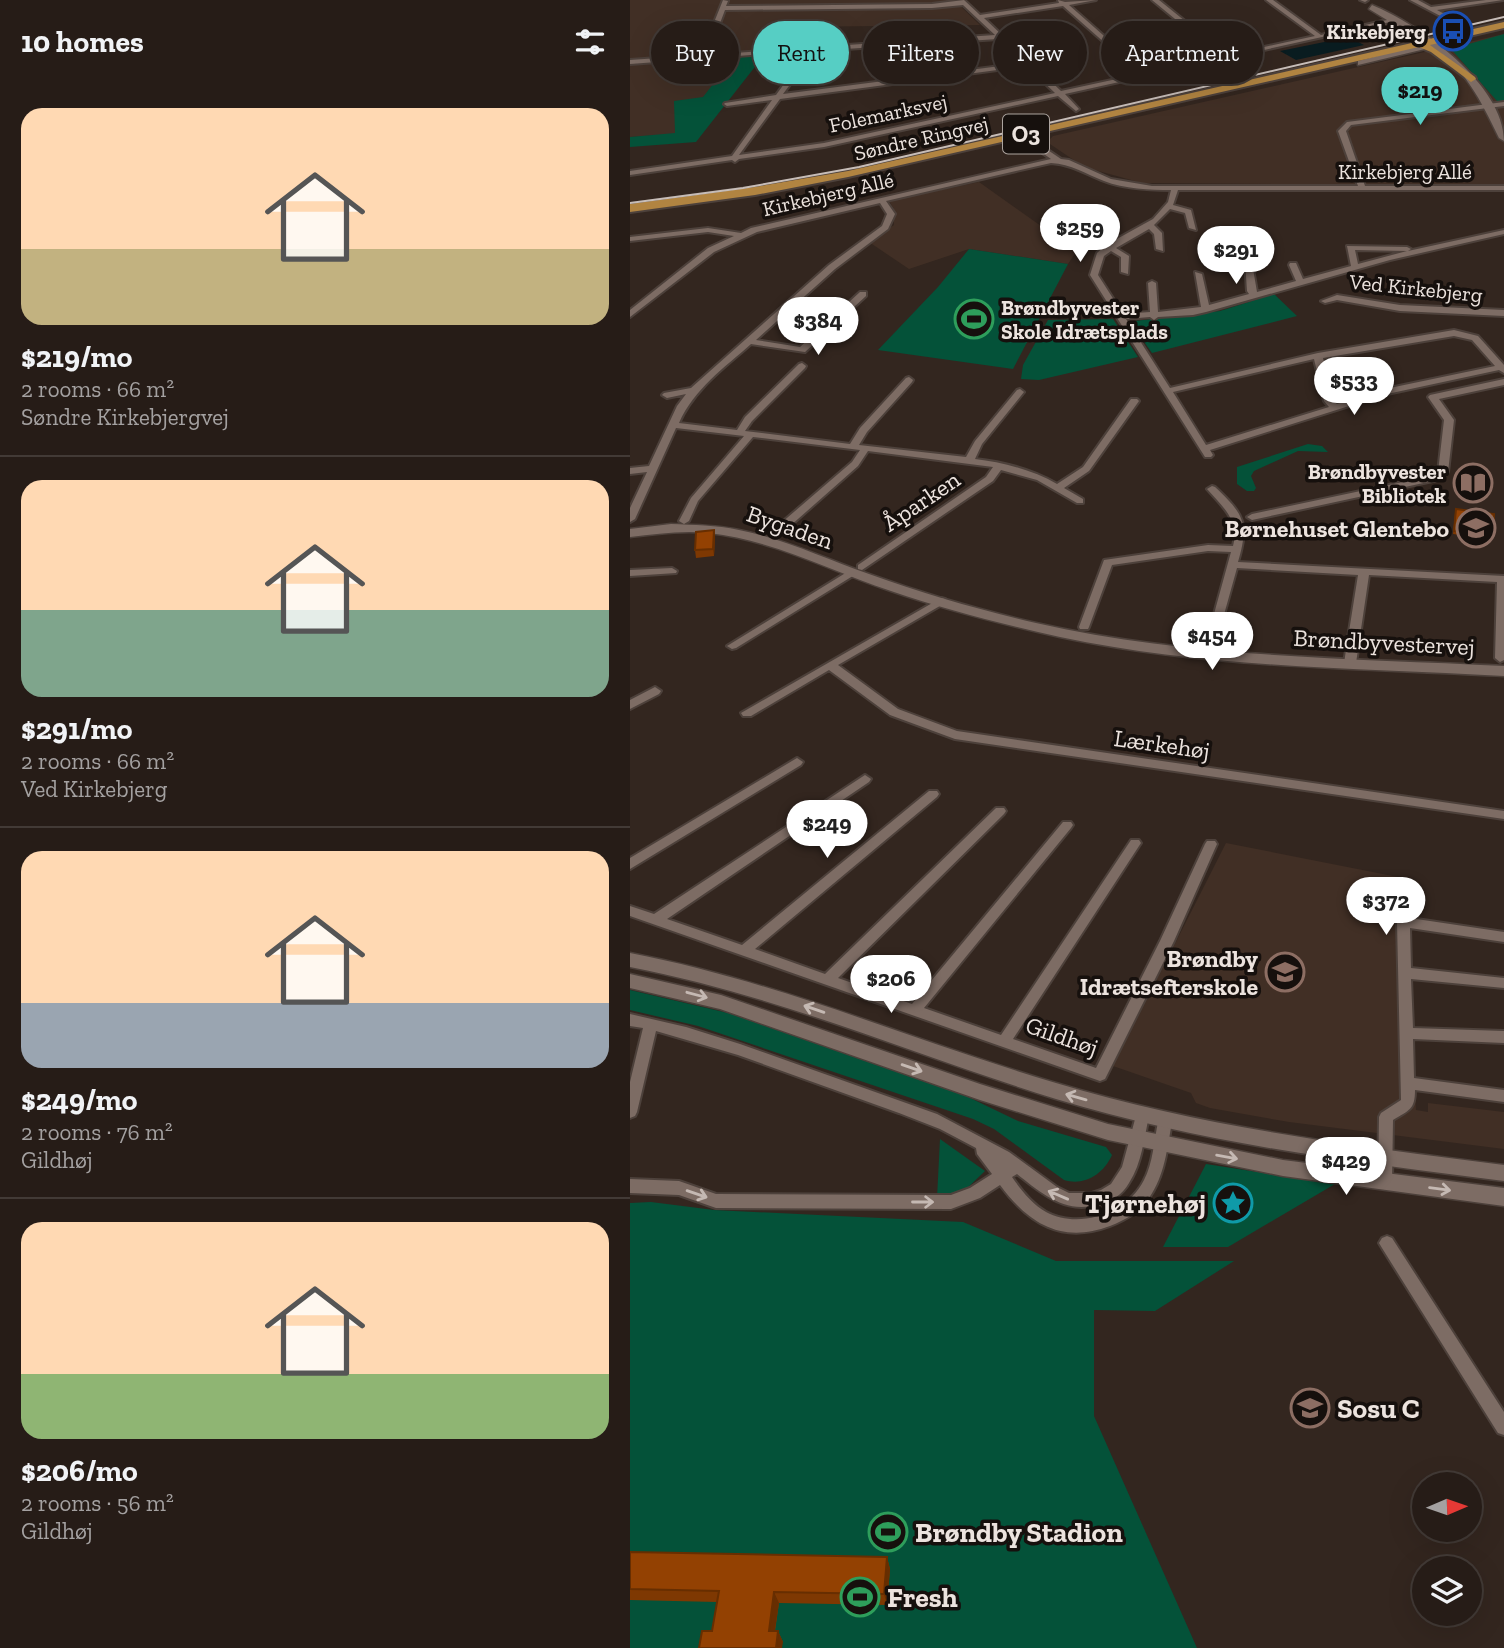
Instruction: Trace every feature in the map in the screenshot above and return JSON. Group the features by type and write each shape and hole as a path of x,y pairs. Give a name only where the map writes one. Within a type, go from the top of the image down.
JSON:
{"main road":[{"name":"Søndre Ringvej","path":"630,210 848,174 1501,28"},
{"name":"Søndre Ringvej","path":"630,210 745,197 849,178 1361,63 1427,45"},
{"path":"1427,45 1471,79"}],"street":[{"path":"719,21 725,0"},
{"path":"979,17 1061,2 1093,0"},
{"path":"1155,0 1181,21"},
{"path":"1269,0 1318,35"},
{"path":"1413,0 1448,18"},
{"path":"1431,9 1500,0"},
{"path":"724,8 845,7 962,1 993,31"},
{"path":"1061,2 1101,37"},
{"path":"1366,2 1427,45"},
{"path":"834,21 845,7"},
{"name":"Folemarksvej","path":"1263,48 1394,21"},
{"path":"849,47 993,37"},
{"path":"630,62 651,61"},
{"path":"727,104 993,69"},
{"path":"1471,79 1488,105 1504,138"},
{"path":"735,160 736,154 788,84"},
{"path":"1049,84 1076,109"},
{"name":"Folemarksvej","path":"630,173 735,160 824,145 1101,84"},
{"path":"1362,188 1342,131 1346,125 1504,104"},
{"name":"Kirkebjerg Allé","path":"1033,142 1058,161 1108,181 1175,188 1504,188"},
{"name":"Kirkebjerg Allé","path":"630,314 711,250 739,235 770,224 1058,161"},
{"path":"1167,391 1318,356 1462,334 1475,338 1502,368 1334,407 1205,452 1094,275 1100,255 1109,247 1149,225 1170,207 1175,188"},
{"path":"630,519 673,425 694,390 832,267 885,227 891,214 881,199"},
{"path":"1170,207 1188,212 1193,228"},
{"path":"1149,225 1158,233 1160,249"},
{"path":"630,239 708,230 739,235"},
{"name":"Ved Kirkebjerg","path":"1119,317 1154,317 1206,309 1355,267 1504,232"},
{"path":"1109,247 1125,256 1125,272"},
{"name":"Ved Kirkebjerg","path":"1355,267 1350,248 1421,250"},
{"path":"1248,263 1251,291 1256,296"},
{"path":"1293,265 1301,283"},
{"path":"1198,274 1206,309"},
{"path":"1152,283 1154,317"},
{"path":"748,341 802,350 863,295"},
{"name":"Ved Kirkebjerg","path":"1325,301 1337,297 1400,308 1504,313"},
{"path":"1318,356 1329,401 1334,407"},
{"path":"740,432 748,419 802,366"},
{"path":"853,446 863,430 909,380"},
{"path":"1252,517 1439,477 1443,472 1449,420 1433,397 1504,383"},
{"path":"667,395 694,390"},
{"name":"Åparken","path":"969,460 978,443 1020,392"},
{"path":"1058,488 1086,469 1138,402 1124,400"},
{"name":"Åparken","path":"673,425 999,465 1021,471 1080,501"},
{"path":"684,521 694,500 752,433"},
{"path":"777,532 855,464 866,448"},
{"name":"Åparken","path":"857,570 990,479 999,465"},
{"path":"630,471 653,469"},
{"path":"1208,654 1234,565 1240,528 1228,503 1212,489"},
{"name":"Bygaden","path":"630,533 683,527 744,532 936,600"},
{"path":"1084,627 1108,562 1208,548 1238,549"},
{"path":"1234,565 1503,579 1502,664"},
{"name":"Bygaden","path":"732,646 857,570"},
{"path":"630,573 672,571"},
{"path":"1350,663 1364,572"},
{"path":"747,713 831,666 936,600"},
{"name":"Brøndbyvestervej","path":"936,600 1081,636 1208,654 1350,663 1502,664"},
{"name":"Lærkehøj","path":"831,666 894,712 955,735 1504,815"},
{"path":"630,705 654,691"},
{"path":"630,864 797,762"},
{"path":"656,920 865,779"},
{"path":"743,951 933,794"},
{"path":"827,980 1000,811"},
{"path":"915,1010 1067,825"},
{"name":"Gildhøj","path":"1004,1041 1135,843"},
{"name":"Gildhøj","path":"630,911 1100,1075 1167,941 1211,844"},
{"path":"1385,1182 1386,1117 1408,1103 1403,922 1504,937"},
{"path":"630,960 738,984 993,1072 1165,1122 1278,1143 1504,1173"},
{"path":"1405,973 1504,983"},
{"path":"630,981 721,1002 980,1092 1160,1144 1283,1168 1501,1196"},
{"path":"630,1020 758,1056 922,1116 975,1141 1017,1166 1041,1187 1059,1197 1079,1201 1100,1198 1117,1189 1128,1174 1142,1116"},
{"path":"630,1112 651,1024"},
{"path":"1406,1033 1504,1037"},
{"path":"1408,1083 1504,1096"},
{"path":"975,1141 1040,1216 1068,1225 1098,1223 1128,1210 1150,1186 1165,1122"},
{"path":"630,1186 679,1188 716,1201 939,1203 961,1200 1017,1166"},
{"path":"1387,1243 1504,1427"}],"shaded area":[{"path":"630,0 954,0 976,21 863,21 863,26 849,26 849,21 753,21 753,55 739,57 739,21 651,21 651,84 714,84 675,134 630,137"},
{"path":"1504,34 1504,186 1142,183 1084,167 1047,142 1053,136"},
{"path":"979,182 1055,236 1099,218 1068,264 969,249 909,269 869,242 894,225 894,209 889,201"},
{"name":"Brøndby Idrætsefterskole","path":"1226,843 1403,878 1416,1110 1428,1112 1428,1103 1504,1112 1504,1149 1289,1122 1210,1108 1196,1103 1191,1093 1113,1066"}],"green space":[{"path":"1504,34 1504,101 1497,101 1451,49"},
{"path":"753,55 753,69 696,142 630,147 630,137 675,133 674,101 703,97 713,84 739,84 739,56"},
{"name":"Brøndbyvester Skole Idrætsplads","path":"969,249 1068,264 1013,369 878,350 938,287"},
{"path":"1274,294 1297,316 1152,353 1132,325 1135,321 1220,311"},
{"path":"1113,319 1138,357 1039,380 1021,379 1023,365 1048,320"},
{"path":"1308,444 1322,446 1328,452 1298,451 1254,471 1251,476 1256,488 1254,491 1247,491 1237,484 1237,467"},
{"path":"630,990 728,1013 966,1096 1018,1121 1106,1147 1112,1155 1104,1168 1092,1177 1079,1181 1064,1180 994,1129 973,1119 698,1026 630,1010"},
{"path":"940,1139 985,1171 960,1195 937,1198"},
{"path":"1206,1164 1335,1184 1228,1247 1163,1247"},
{"name":"Brøndby Stadion","path":"651,1202 714,1210 963,1222 1056,1261 1234,1261 1155,1311 1094,1310 1094,1416 1197,1648 630,1648 630,1203"}],"water":[{"path":"1349,37 1364,45 1296,60 1280,51"}],"building":[{"name":"Børnehuset Glentebo","path":"1456,509 1494,514 1493,536 1454,531"},
{"path":"714,530 713,549 695,550 696,532"},
{"path":"630,1552 887,1557 884,1594 774,1592 769,1631 778,1631 776,1648 699,1648 702,1631 712,1631 719,1591 630,1589"}],"tram line":[{"path":"630,203 743,188 859,167 1504,17"}],"place":[{"name":"Kirkebjerg","path":"1453,31"},
{"name":"Brøndbyvester Skole Idrætsplads","path":"974,319"},
{"name":"Brøndbyvester Bibliotek","path":"1473,483"},
{"name":"Børnehuset Glentebo","path":"1476,528"},
{"name":"Brøndby Idrætsefterskole","path":"1285,972"},
{"name":"Tjørnehøj","path":"1233,1203"},
{"name":"Sosu C","path":"1310,1408"},
{"name":"Brøndby Stadion","path":"888,1532"},
{"name":"Fresh","path":"860,1597"}]}
